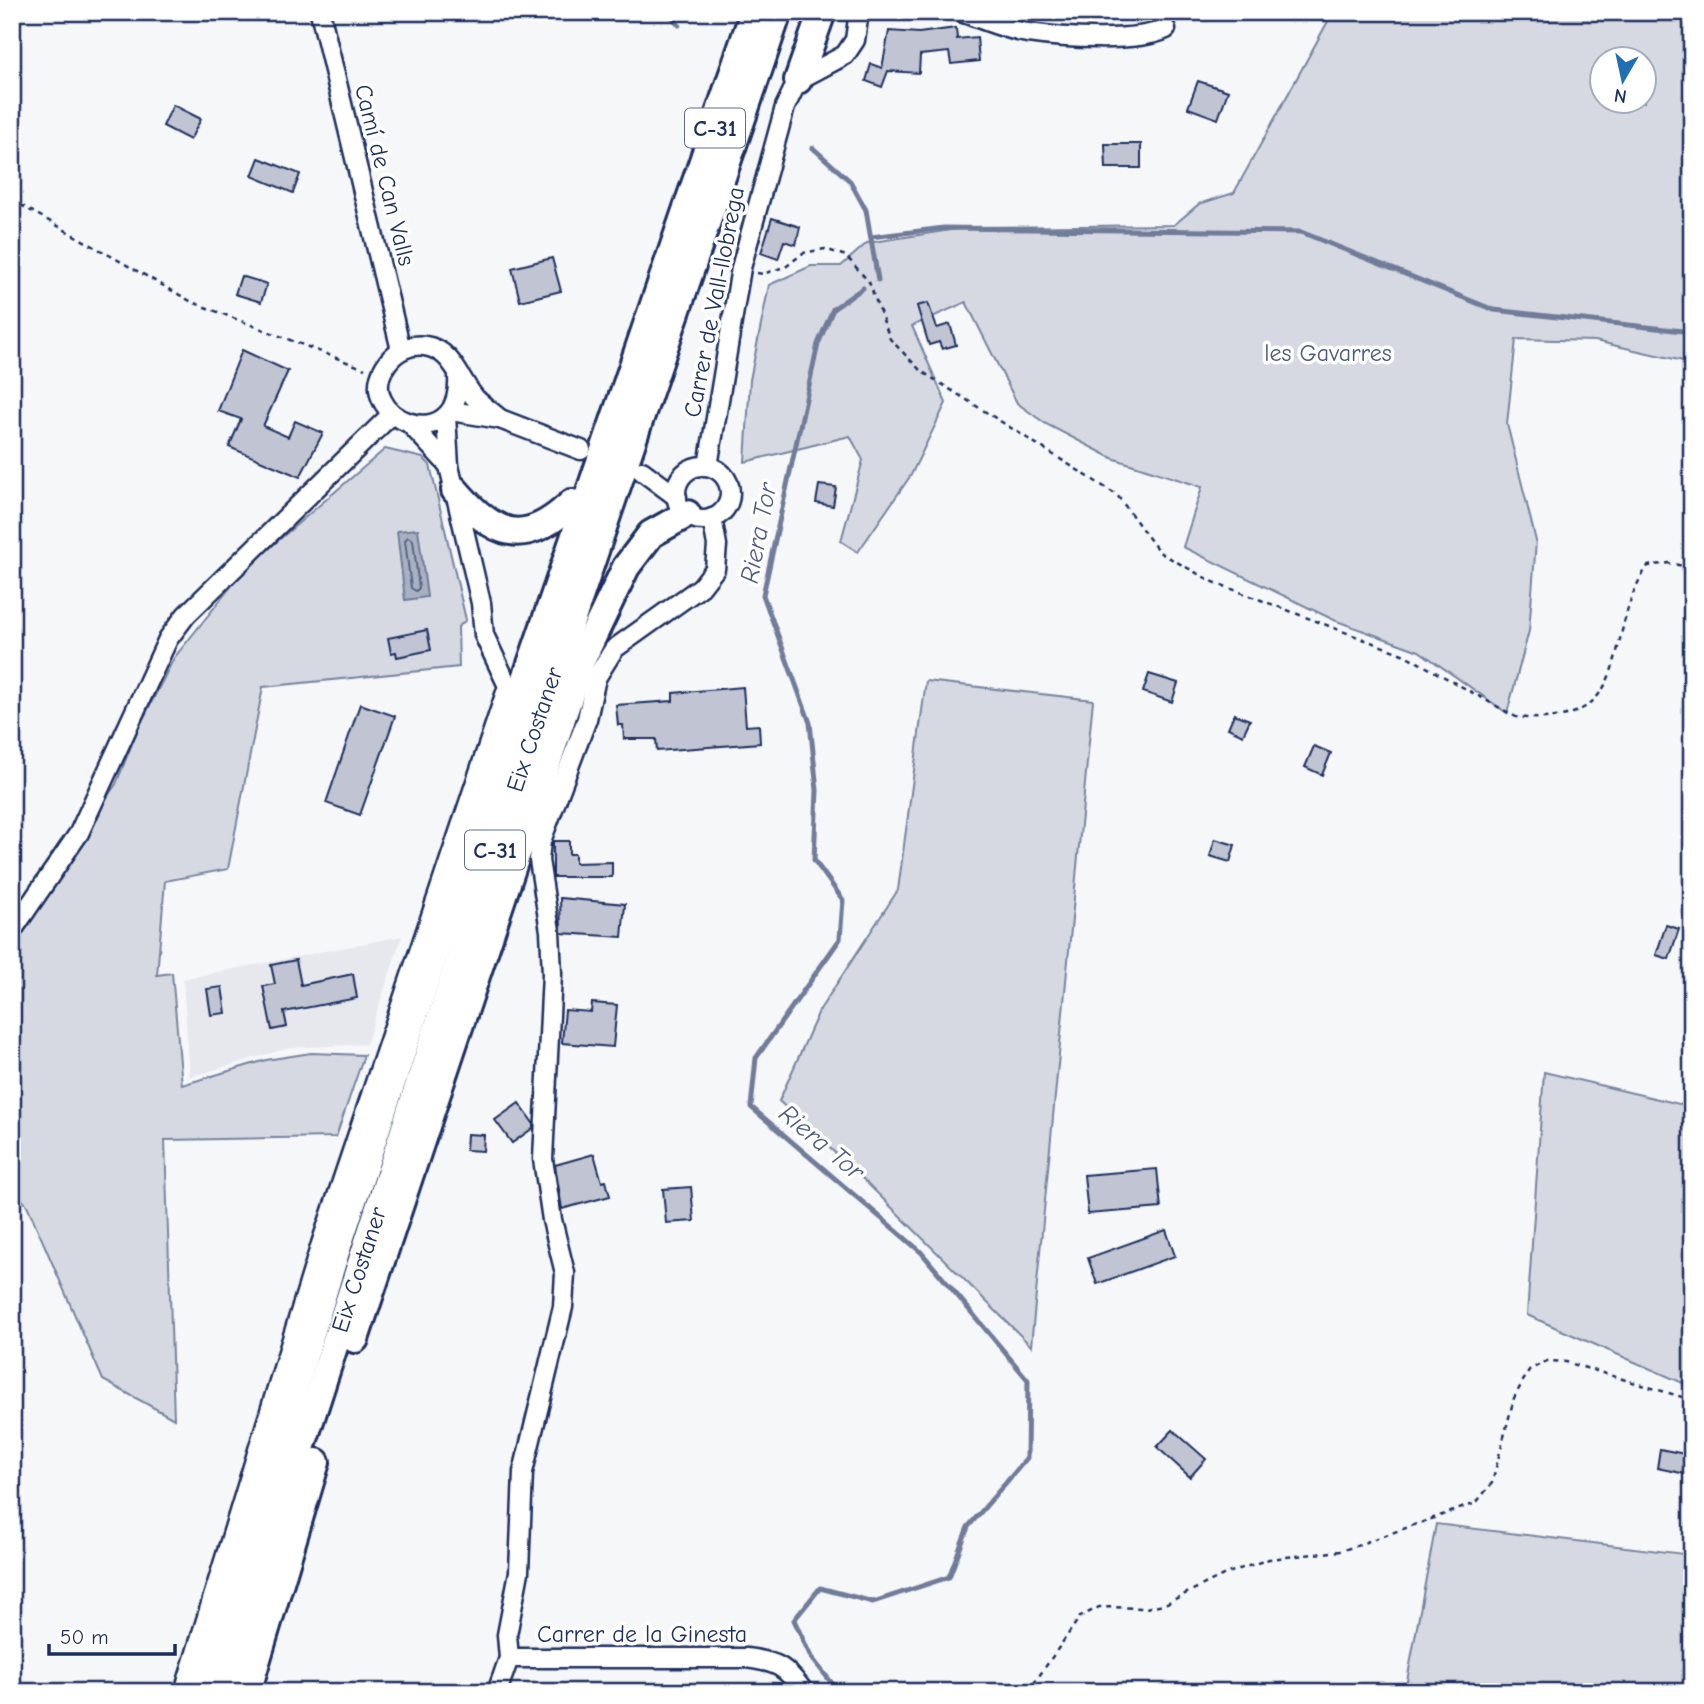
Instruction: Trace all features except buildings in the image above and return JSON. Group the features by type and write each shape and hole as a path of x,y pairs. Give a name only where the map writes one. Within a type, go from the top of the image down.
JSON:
{"highway":[{"name":"C-31","path":"200,1692 334,1258 500,756 754,12"},
{"name":"Eix Costaner","path":"222,1692 528,748 778,12"},
{"path":"798,80 822,12"},
{"path":"508,685 621,368 677,243"},
{"path":"452,478 480,519 509,531 540,527 556,519 572,503"},
{"path":"247,1692 339,1387 581,661 626,567 651,534 692,510"}],"street":[{"name":"Camí de Can Valls","path":"320,12 401,350"},
{"path":"798,80 845,55 855,40 859,12"},
{"path":"961,12 1026,33 1123,38 1151,36 1166,29"},
{"path":"814,37 820,50 833,56 845,55"},
{"name":"Carrer de Vall-llobrega","path":"708,466 741,268 782,119 798,80"},
{"path":"452,478 410,424 392,414 381,396 381,375 393,356 411,346 434,348 453,363 458,375 475,398 500,419"},
{"path":"184,1692 321,1244 508,685 484,635 481,603 452,478 448,413 459,392 458,375"},
{"path":"410,424 429,424 448,413 500,419 581,450"},
{"path":"12,931 79,833 168,639 186,615 392,414"},
{"path":"497,1692 509,1658 507,1635 519,1572 523,1472 563,1307 565,1273 552,1220 543,1159 552,974 550,931 539,860 541,841 587,719 596,678 614,649 701,587 715,569 717,545 692,510 679,481 693,468 708,466 724,476 730,490 726,507 692,510 642,471 685,473"},
{"name":"Carrer de la Ginesta","path":"509,1658 746,1658 769,1661 788,1669 804,1692"}],"path":[{"path":"12,200 192,302 381,375"},
{"path":"741,268 763,274 787,266 803,253 825,249 846,256 869,282 890,339 921,372 1116,495 1159,552 1211,581 1405,655 1516,717 1536,719 1560,716 1597,698 1612,678 1625,618 1638,580 1647,566 1669,563 1692,568"},
{"path":"1028,1692 1080,1618 1099,1607 1146,1608 1167,1603 1225,1574 1269,1559 1341,1551 1476,1503 1492,1483 1514,1398 1529,1370 1547,1361 1566,1362 1692,1400"}],"shaded area":[{"path":"402,936 366,1044 288,1048 190,1077 183,979"}],"green space":[{"name":"les Gavarres","path":"1333,12 1692,12 1692,363 1595,341 1516,339 1507,424 1536,541 1529,631 1507,713 1419,651 1334,620 1183,547 1202,487 1112,458 1046,424 1017,403 966,302 912,326 946,403 911,475 858,552 841,541 863,460 850,436 745,462 750,380 769,285 811,266 841,266 867,243 970,227 1174,225 1199,204 1234,193"},
{"path":"385,449 423,458 430,465 466,620 458,627 459,667 263,687 228,869 165,881 157,975 172,973 182,1085 266,1060 311,1053 364,1055 336,1137 165,1140 174,1419 103,1380 27,1205 12,1189 12,937 116,784 138,729 174,658 246,568"},
{"path":"926,681 1093,700 1031,1346 862,1178 779,1101 819,1011 898,890"},
{"path":"1544,1072 1692,1107 1692,1387 1527,1315"},
{"path":"1692,1488 1692,1692 1405,1692 1436,1524 1683,1554"}],"water":[{"path":"418,529 427,597 405,600 397,531"}],"waterway":[{"name":"Riera Tor","path":"668,12 679,25"},
{"name":"Riera Tor","path":"813,148 850,181 866,210 878,280"},
{"path":"871,237 944,228 1301,232 1494,310 1692,332"},
{"name":"Riera Tor","path":"839,1692 811,1657 794,1620 820,1588 873,1602 949,1577 968,1527 1027,1458 1028,1380 921,1252 751,1107 756,1058 840,939 843,900 814,860 817,790 810,723 763,595 818,344 833,309 863,288"}]}
